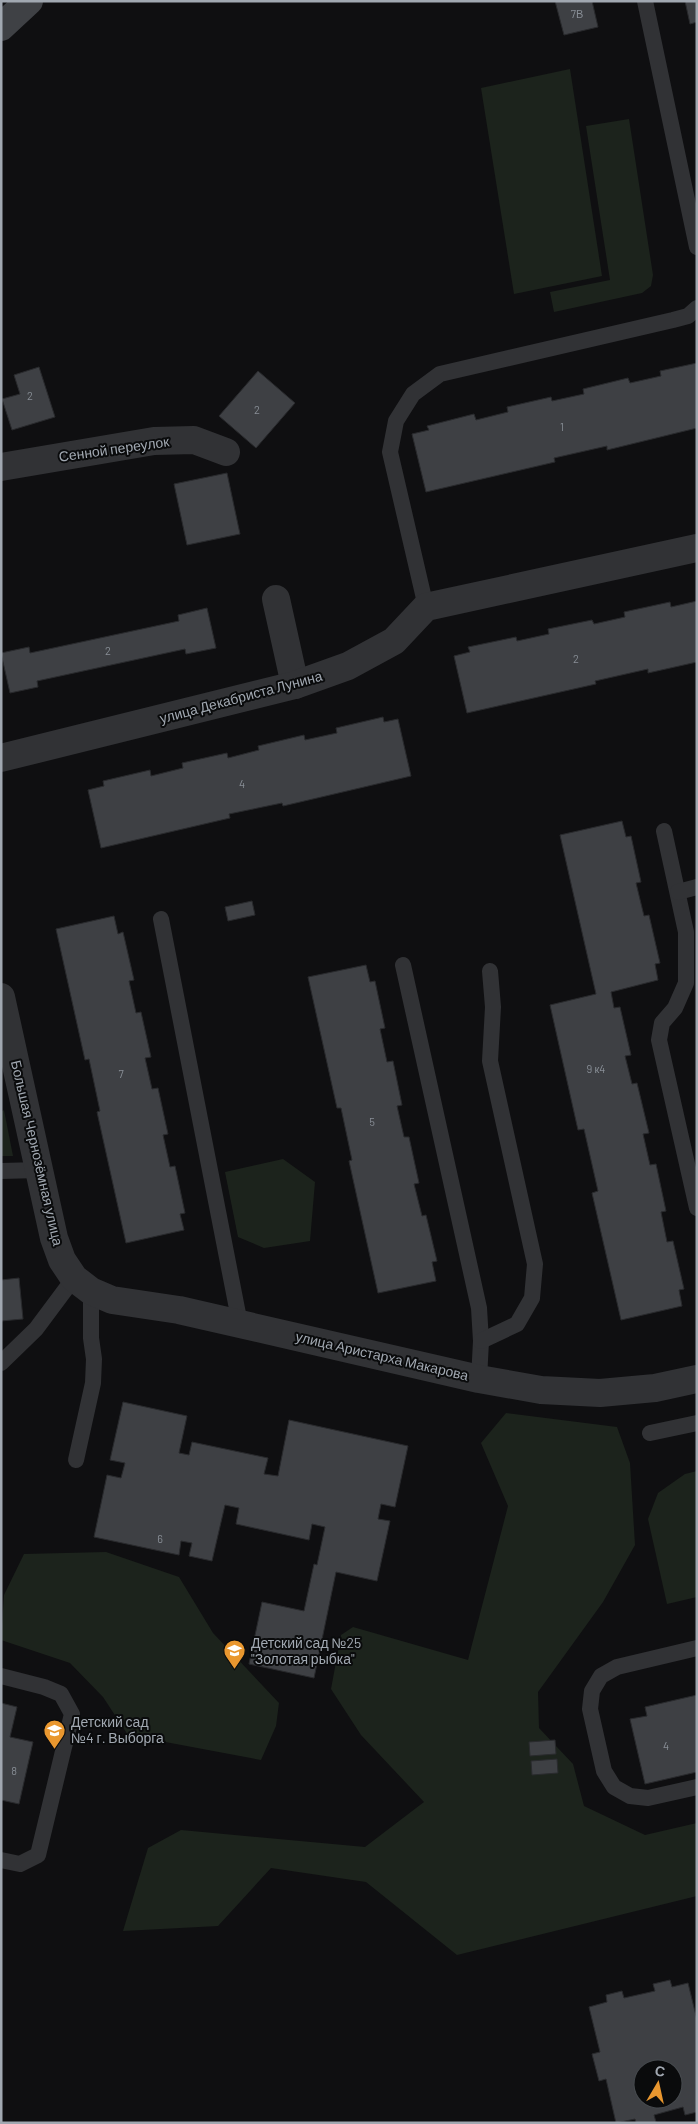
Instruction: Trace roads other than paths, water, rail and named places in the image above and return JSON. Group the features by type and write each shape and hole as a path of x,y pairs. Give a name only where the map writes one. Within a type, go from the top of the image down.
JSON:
{"street":[{"path":"1,27 29,1"},
{"name":"Сенной переулок","path":"1,467 154,441 194,440 226,452"},
{"path":"426,607 697,548"},
{"path":"276,599 295,685"},
{"name":"улица Декабриста Лунина","path":"1,758 295,685 348,666 394,641 426,607"},
{"name":"Большая Чернозёмная улица","path":"1,997 54,1238 62,1260 82,1284"},
{"name":"улица Аристарха Макарова","path":"82,1284 112,1300 179,1310 480,1379 541,1390 600,1393 655,1388 697,1379"}],"lane":[{"path":"645,1 697,247"},
{"path":"426,607 390,452 396,421 413,394 440,374 673,320 688,316 697,308"},
{"path":"664,832 686,932 686,983 675,1008 662,1023 659,1040 697,1208"},
{"path":"678,892 697,888"},
{"path":"161,919 240,1324"},
{"path":"403,965 478,1308 481,1341 480,1379"},
{"path":"481,1341 516,1324 532,1298 535,1264 490,1061 493,1007 490,971"},
{"path":"1,1171 40,1170"},
{"path":"1,1363 82,1284"},
{"path":"76,1460 93,1383 94,1359 82,1284"},
{"path":"650,1433 697,1423"},
{"path":"697,1648 617,1667 601,1676 592,1691 590,1710 604,1771 614,1786 630,1796 648,1798 697,1787"},
{"path":"1,1676 44,1687 61,1694 72,1714 38,1855 20,1864 1,1860"}],"place":[{"name":"Детский сад №25 \"Золотая рыбка\"","path":"235,1670"},
{"name":"Детский сад №4 г. Выборга","path":"55,1749"}]}
